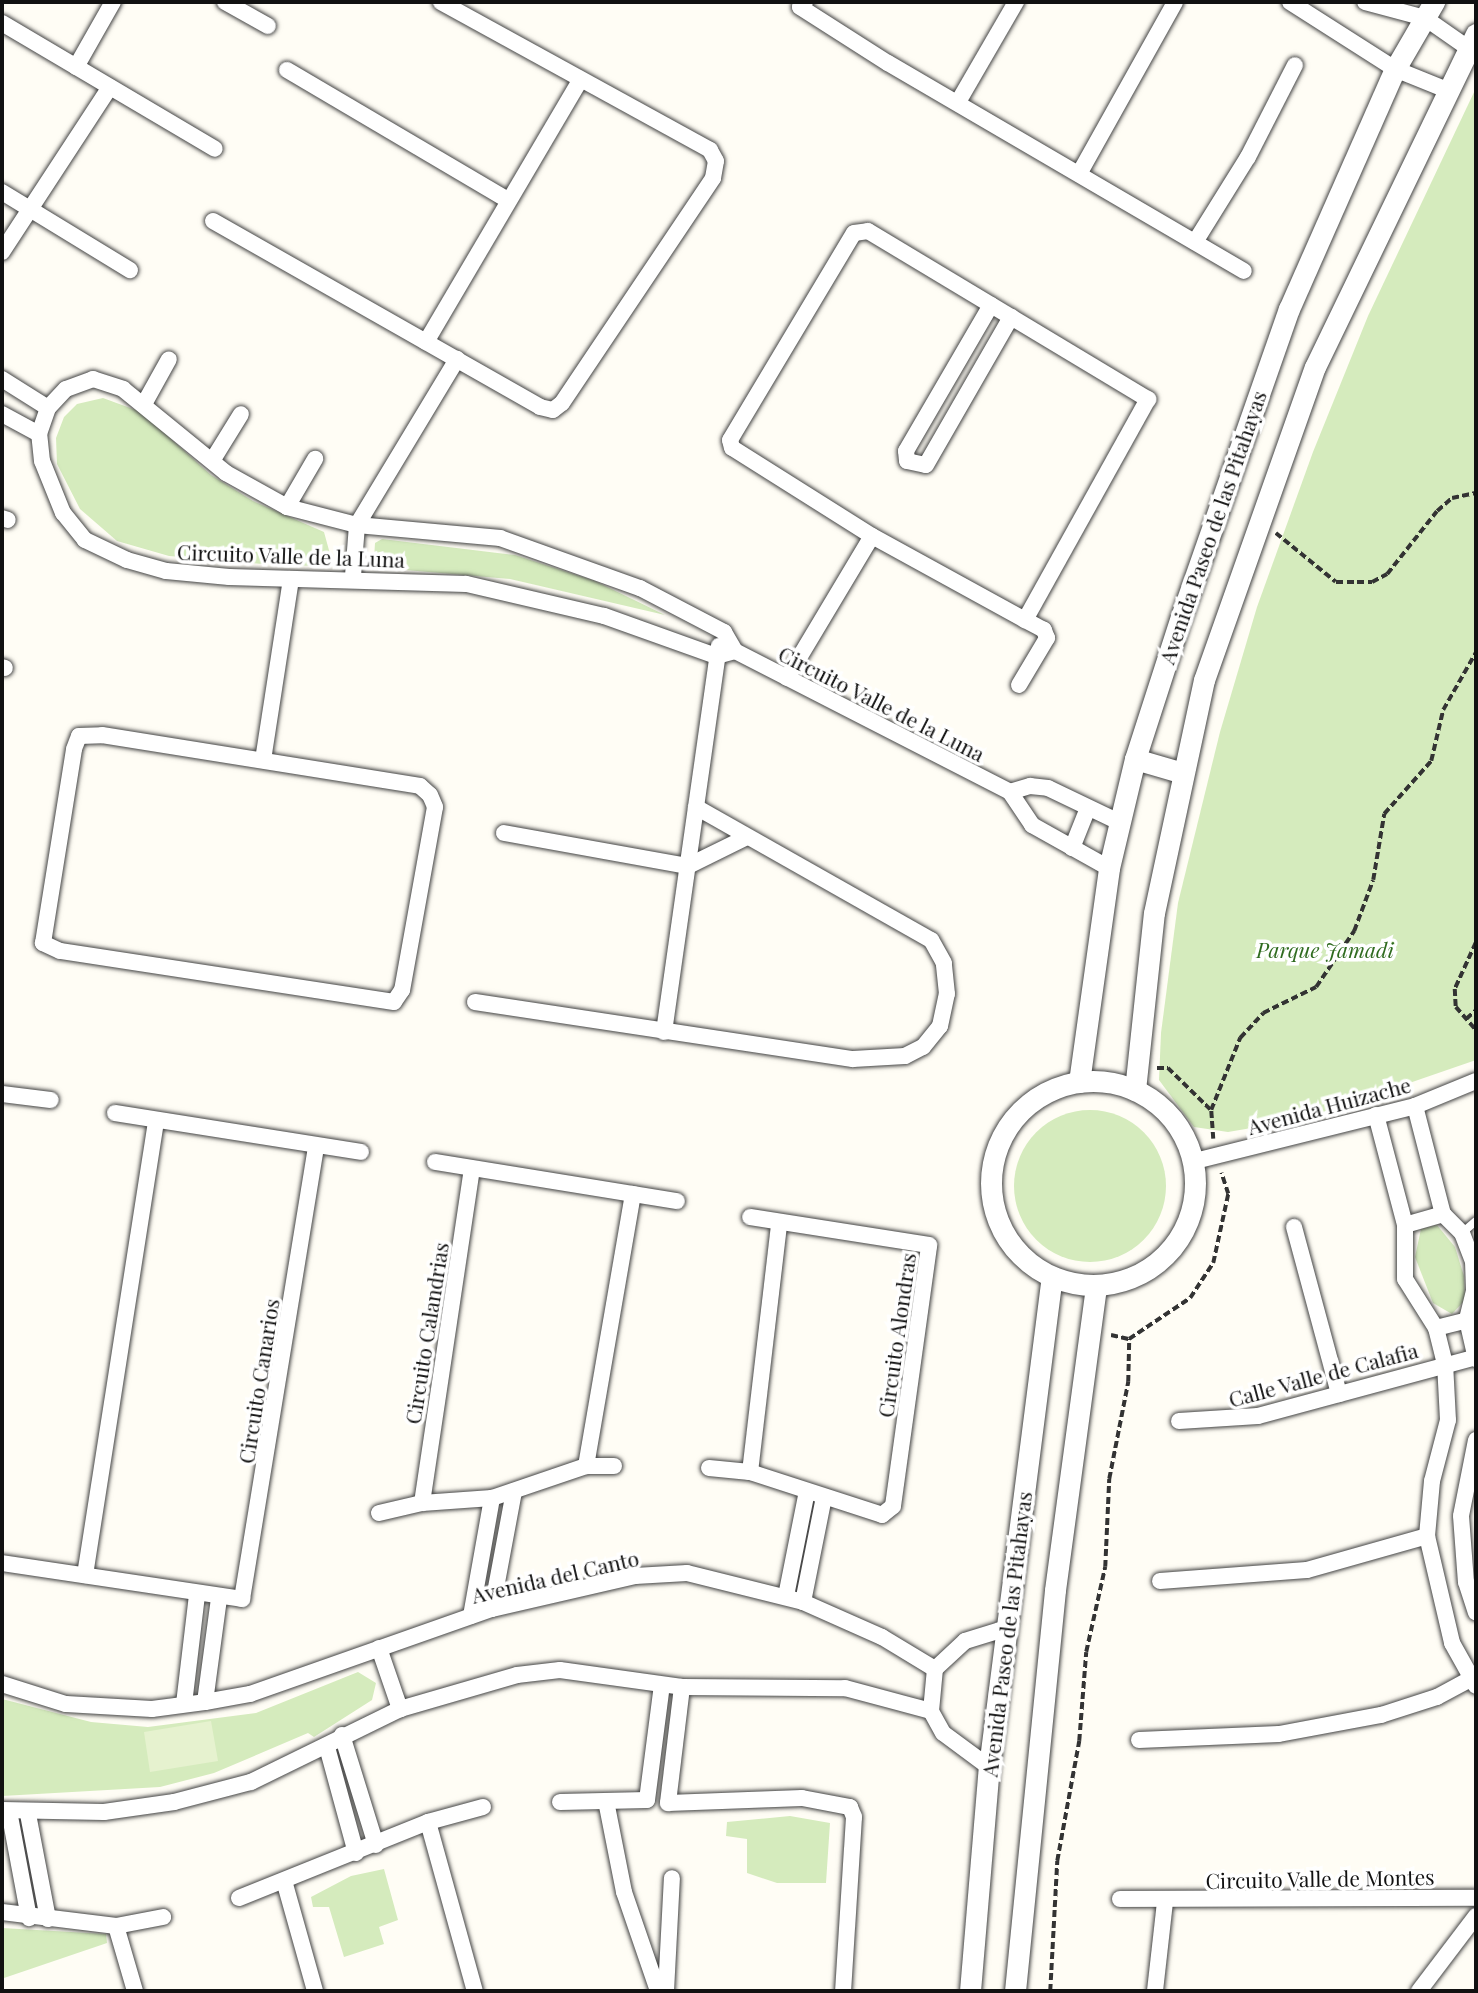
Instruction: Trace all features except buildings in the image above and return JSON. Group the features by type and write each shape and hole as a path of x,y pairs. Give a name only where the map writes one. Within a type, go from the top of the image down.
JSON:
{"street":[{"path":"76,67 113,2"},
{"path":"225,2 268,26"},
{"path":"213,221 552,410 713,178 716,161 710,150 580,81 441,2"},
{"path":"805,2 800,7 1244,271"},
{"path":"958,102 1016,2"},
{"path":"1079,174 1175,2"},
{"path":"1290,2 1395,69 1447,90"},
{"path":"1365,2 1430,10 1472,41"},
{"name":"Avenida Paseo de las Pitahayas","path":"1079,1082 1109,868 1135,759 1254,398 1395,69 1430,10"},
{"path":"2,23 215,149"},
{"name":"Avenida Paseo de las Pitahayas","path":"1135,1090 1135,1068 1154,914 1204,680 1315,367 1472,41"},
{"path":"1195,242 1248,157 1295,65"},
{"path":"288,71 508,200"},
{"path":"426,342 580,81"},
{"path":"2,252 28,208 110,87"},
{"path":"2,192 130,270"},
{"path":"1019,685 1047,638 1044,630 1025,620 872,536 737,453 730,440 854,233 869,231 1148,399 1025,620"},
{"path":"991,305 906,451 907,461 926,465 1011,317"},
{"path":"144,404 169,359"},
{"path":"353,576 357,525 457,359"},
{"path":"2,379 48,408 39,434 2,414"},
{"name":"Circuito Valle de la Luna","path":"48,408 66,389 93,379 123,389 212,461 287,507 357,525 500,538 640,589 724,632"},
{"path":"212,461 241,414"},
{"name":"Circuito Valle de la Luna","path":"39,434 49,484 85,540 166,571 291,579 353,576 466,584 604,616 716,656"},
{"path":"287,507 315,459"},
{"path":"787,678 872,536"},
{"path":"263,760 291,579"},
{"path":"716,656 735,651 724,632"},
{"path":"664,1032 716,656 724,632"},
{"name":"Circuito Valle de la Luna","path":"735,651 1010,792"},
{"path":"102,734 263,760 420,786 430,795 435,807 402,990 394,1002 383,1005 60,951 43,943 79,736 102,734"},
{"path":"1135,759 1183,773"},
{"path":"1109,868 1022,817 1010,792 1038,786 1121,823"},
{"path":"475,1002 853,1059 905,1056 923,1046 940,1026 947,994 944,962 931,940 696,807"},
{"path":"1072,848 1088,808"},
{"path":"504,833 688,866 747,837"},
{"name":"Avenida Huizache","path":"1191,1162 1415,1106 1476,1081"},
{"path":"1079,1082 1135,1090 1177,1125 1191,1162 1193,1206 1181,1235 1162,1259 1136,1277 1096,1286 1052,1278 1025,1260 1004,1234 992,1203 992,1170 1001,1138 1020,1111 1047,1091 1079,1082"},
{"path":"2,1094 51,1100"},
{"path":"1415,1106 1443,1214 1462,1233 1473,1261 1474,1291 1467,1320 1476,1358"},
{"path":"115,1113 361,1152"},
{"path":"1139,1740 1279,1734 1381,1715 1475,1681 1452,1643 1427,1536 1432,1481 1448,1420 1445,1363 1436,1328 1405,1279 1405,1225 1376,1115"},
{"path":"85,1576 156,1121"},
{"name":"Circuito Canarios","path":"2,1563 236,1601 245,1592 316,1146"},
{"path":"435,1162 677,1201"},
{"name":"Circuito Calandrias","path":"422,1503 472,1169"},
{"path":"586,1466 633,1194"},
{"path":"1405,1225 1443,1214"},
{"name":"Circuito Alondras","path":"709,1468 750,1472 881,1515 893,1506 929,1245 779,1224 750,1217"},
{"path":"750,1472 779,1224"},
{"path":"1294,1227 1339,1394"},
{"name":"Avenida Paseo de las Pitahayas","path":"970,1991 989,1767 1052,1278"},
{"name":"Avenida Paseo de las Pitahayas","path":"1015,1991 1055,1590 1096,1286"},
{"path":"1436,1328 1467,1320"},
{"name":"Calle Valle de Calafia","path":"1179,1421 1258,1416 1445,1363 1476,1358"},
{"path":"1476,1440 1461,1516 1466,1582 1476,1612"},
{"path":"379,1513 422,1503 492,1498 586,1466 614,1466"},
{"path":"492,1609 514,1491"},
{"path":"786,1596 807,1491"},
{"path":"803,1602 824,1497"},
{"path":"471,1616 492,1498"},
{"path":"1160,1581 1307,1570 1427,1536"},
{"name":"Avenida del Canto","path":"2,1684 66,1704 152,1709 205,1702 250,1694 492,1609 635,1576 687,1573 803,1602 883,1637 936,1669"},
{"path":"184,1704 197,1595"},
{"path":"205,1702 219,1598"},
{"path":"931,1710 936,1669 965,1641 1007,1628"},
{"path":"379,1648 400,1709"},
{"path":"29,1917 5,1811 28,1814 174,1802 251,1782 327,1746 342,1735 400,1709 517,1675 560,1670 662,1685 845,1688 931,1710 957,1747 989,1767"},
{"path":"560,1802 648,1800 662,1685"},
{"path":"682,1686 668,1802 802,1798 850,1807 855,1816 843,1991"},
{"path":"342,1735 376,1845"},
{"path":"327,1746 356,1853"},
{"path":"606,1801 624,1892 658,1991"},
{"path":"239,1898 285,1884 428,1822 483,1807"},
{"path":"28,1814 48,1919"},
{"path":"428,1822 475,1991"},
{"path":"666,1991 672,1878"},
{"path":"285,1884 314,1991"},
{"name":"Circuito Valle de Montes","path":"1120,1899 1165,1902 1323,1895 1476,1898"},
{"path":"1155,1991 1165,1902"},
{"path":"2,1913 117,1926 163,1917"},
{"path":"1419,1991 1476,1916"},
{"path":"117,1926 135,1991"}],"lane":[{"path":"1462,1233 1476,1221"}],"path":[{"path":"1260,523 1291,543 1321,574 1336,582 1363,583 1387,574 1452,498 1476,493"},
{"path":"1050,1991 1057,1861 1079,1741 1086,1652 1105,1567 1109,1479 1128,1382 1129,1339 1189,1298 1213,1263 1228,1194 1215,1156 1210,1110 1228,1059 1251,1023 1284,1002 1302,999 1337,963 1366,905 1384,814 1431,761 1443,710 1476,652"},
{"path":"1476,943 1455,989 1456,1007 1476,1030"},
{"path":"1466,1019 1476,1010"},
{"path":"1135,1068 1168,1068 1210,1110"}],"green space":[{"name":"Parque Jamadi","path":"1476,88 1476,1060 1305,1119 1228,1132 1194,1127 1159,1080 1161,1033 1178,903 1220,732 1257,607 1313,452 1368,316"},
{"path":"103,398 141,412 211,475 253,501 324,532 330,554 315,566 263,564 169,556 117,541 80,509 57,464 56,438 64,417 77,404"},
{"path":"382,539 515,555 595,581 665,615 510,579 394,569 374,559 375,543"},
{"path":"1090,1110 1119,1116 1144,1132 1160,1157 1166,1186 1160,1215 1144,1240 1119,1256 1090,1262 1061,1256 1036,1240 1020,1215 1014,1186 1020,1157 1036,1132 1061,1116"},
{"path":"1437,1225 1455,1247 1464,1276 1465,1300 1452,1314 1433,1303 1415,1257 1421,1229"},
{"path":"358,1672 376,1683 372,1700 314,1737 308,1733 214,1773 160,1787 2,1796 2,1699 91,1722 148,1727 256,1713"},
{"path":"211,1721 218,1761 150,1772 144,1732"},
{"path":"790,1816 830,1823 826,1883 777,1883 747,1873 747,1839 726,1836 727,1822"},
{"path":"384,1869 398,1920 379,1927 384,1944 344,1957 329,1907 313,1907 311,1897 351,1876"},
{"path":"2,1928 106,1934 107,1943 4,1978"}]}
